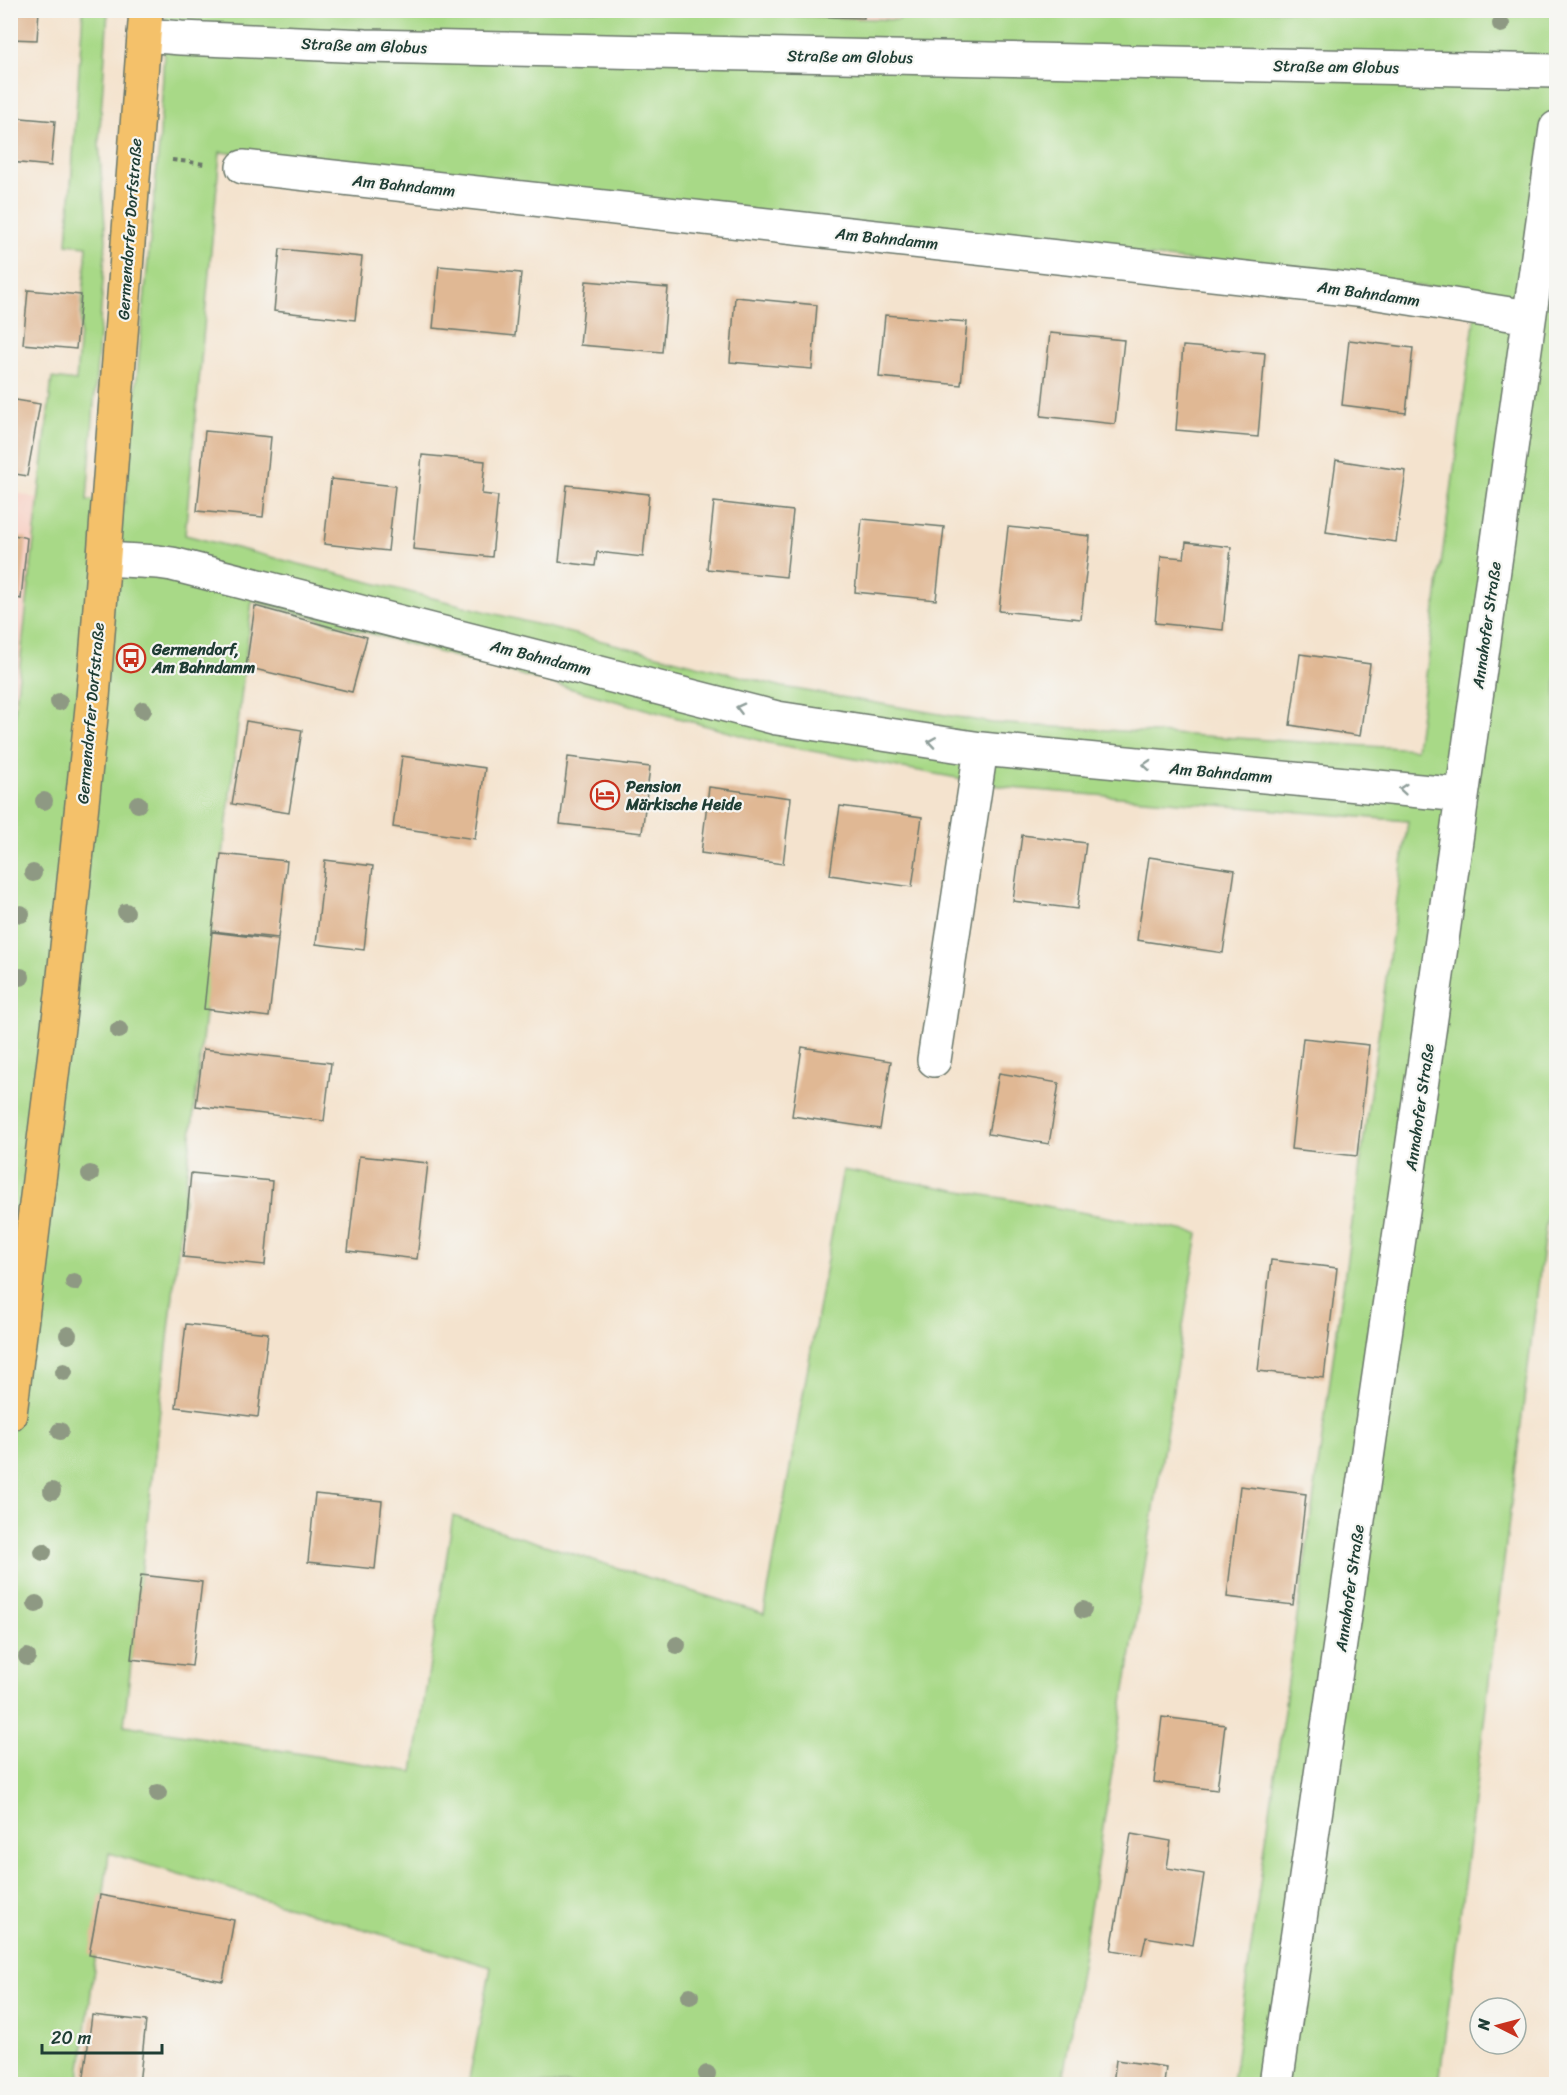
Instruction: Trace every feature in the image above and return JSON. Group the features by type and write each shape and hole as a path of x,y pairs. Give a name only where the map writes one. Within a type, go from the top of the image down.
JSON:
{"main road":[{"name":"Germendorfer Dorfstraße","path":"10,1414 62,995 93,698 145,23"}],"street":[{"name":"Straße am Globus","path":"145,23 181,38 366,46 1557,71"},
{"name":"Annahofer Straße","path":"1276,2085 1557,128"},
{"name":"Am Bahndamm","path":"243,167 1365,291 1529,317"},
{"name":"Am Bahndamm","path":"104,559 172,564 777,718 981,749 1462,795"},
{"path":"934,1060 981,749"}],"shaded area":[{"path":"900,10 900,20 646,11"},
{"path":"11,491 38,499 11,756"}],"green space":[{"path":"646,10 899,20 900,10 1556,11 1556,307 1554,325 1556,326 1556,1142 1439,2084 1232,2084 1408,821 1011,788 769,743 252,601 124,1725 413,1772 453,1516 764,1614 843,1170 1198,1233 1062,2084 468,2084 491,1967 109,1853 79,2084 11,2084 10,756 52,378 76,381 87,246 67,244 83,11 108,11 99,143 106,240 87,500 125,503 160,135 166,11","holes":["220,152 1478,293 1416,749 992,723 783,687 185,535"]}],"building":[{"path":"10,10 39,10 37,40 10,39"},
{"path":"806,10 864,10 864,18 806,16"},
{"path":"10,117 55,121 51,166 10,162"},
{"path":"280,249 362,257 355,320 274,311"},
{"path":"439,266 521,273 515,336 433,328"},
{"path":"586,281 668,288 662,352 580,345"},
{"path":"28,290 81,295 76,349 23,344"},
{"path":"735,297 817,305 812,369 730,362"},
{"path":"885,315 967,322 961,385 879,377"},
{"path":"1050,333 1124,340 1115,424 1041,416"},
{"path":"1349,340 1413,348 1406,413 1342,405"},
{"path":"1183,346 1265,353 1258,437 1176,430"},
{"path":"10,399 40,404 27,476 10,473"},
{"path":"205,431 271,437 263,517 197,511"},
{"path":"422,455 485,461 482,494 498,496 492,557 413,549"},
{"path":"1336,460 1406,471 1396,542 1326,532"},
{"path":"331,479 395,486 388,551 324,544"},
{"path":"567,485 649,494 643,557 597,552 595,566 559,562"},
{"path":"714,502 793,511 786,577 707,569"},
{"path":"862,519 944,527 936,600 855,592"},
{"path":"1008,527 1090,536 1081,619 999,611"},
{"path":"10,534 27,538 21,599 10,596"},
{"path":"1186,542 1231,547 1223,630 1155,623 1161,556 1184,558"},
{"path":"255,606 367,637 352,692 246,667"},
{"path":"1300,654 1370,664 1360,736 1290,725"},
{"path":"246,721 302,730 289,813 232,804"},
{"path":"402,756 485,768 475,839 393,827"},
{"name":"Pension Märkische Heide","path":"568,757 650,767 642,833 560,824"},
{"path":"709,787 791,798 783,864 701,853"},
{"path":"840,806 922,817 912,887 830,875"},
{"path":"1022,835 1086,843 1077,909 1013,901"},
{"path":"221,854 287,861 278,938 212,931"},
{"path":"1149,857 1235,870 1223,953 1137,940"},
{"path":"325,860 373,866 364,950 316,944"},
{"path":"212,932 278,940 269,1017 204,1009"},
{"path":"1303,1038 1369,1045 1357,1156 1291,1149"},
{"path":"802,1047 891,1061 880,1129 792,1116"},
{"path":"203,1049 331,1063 324,1121 196,1106"},
{"path":"999,1073 1059,1083 1049,1144 988,1134"},
{"path":"359,1156 428,1163 417,1259 348,1251"},
{"path":"191,1173 272,1181 265,1265 183,1257"},
{"path":"1271,1260 1337,1268 1324,1378 1258,1371"},
{"path":"186,1324 268,1333 258,1417 176,1407"},
{"path":"1240,1486 1306,1494 1293,1605 1227,1597"},
{"path":"315,1494 382,1501 375,1569 308,1562"},
{"path":"141,1575 202,1582 192,1666 131,1659"},
{"path":"1162,1717 1225,1725 1217,1790 1154,1782"},
{"path":"1131,1834 1171,1841 1167,1868 1204,1874 1193,1945 1146,1937 1142,1955 1111,1950"},
{"path":"100,1895 234,1920 223,1981 89,1955"},
{"path":"92,2015 146,2021 139,2084 83,2084"},
{"path":"1116,2060 1166,2067 1164,2084 1113,2084"}],"place":[{"name":"Germendorf, Am Bahndamm","path":"131,658"},
{"name":"Pension Märkische Heide","path":"605,795"}]}
